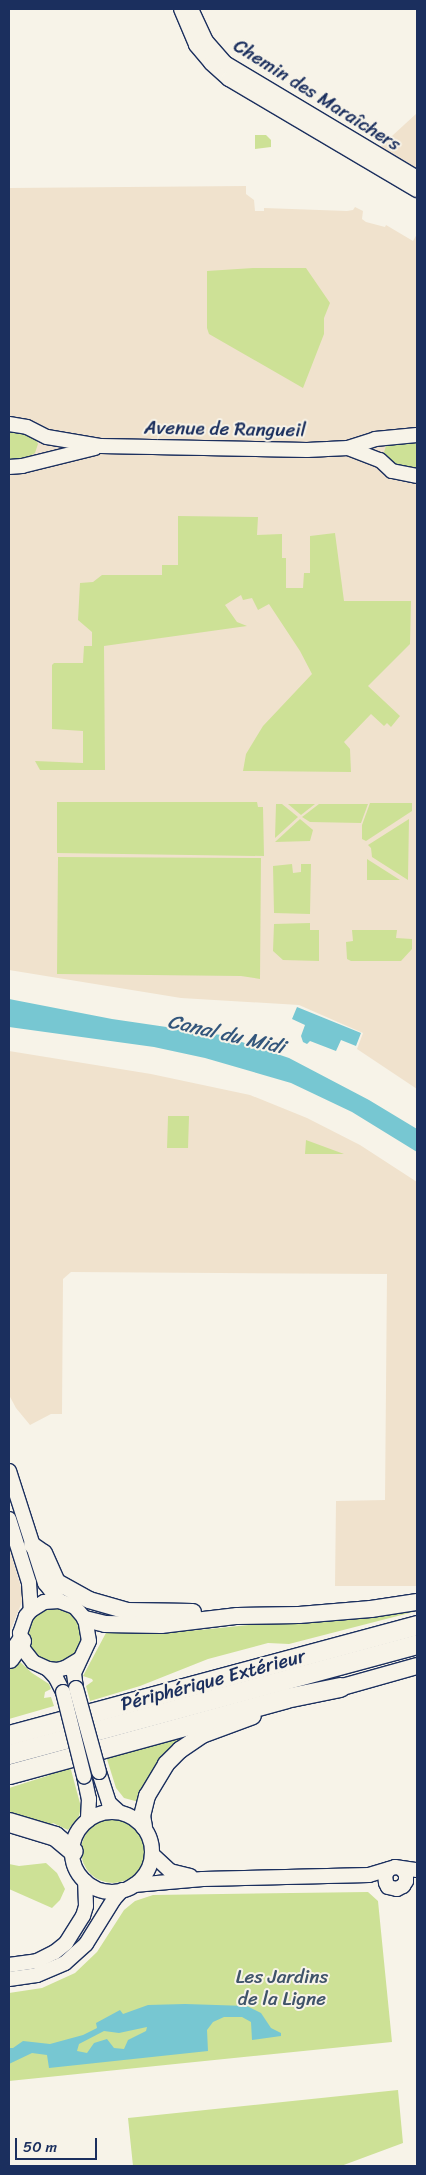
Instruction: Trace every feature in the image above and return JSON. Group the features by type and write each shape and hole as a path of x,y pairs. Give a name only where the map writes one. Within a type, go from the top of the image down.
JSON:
{"highway":[{"name":"Périphérique Extérieur","path":"9,1735 417,1626"},
{"path":"9,1658 20,1641"},
{"path":"9,1754 417,1644"},
{"path":"9,1774 286,1698 340,1687"},
{"path":"9,1822 55,1836 73,1851"}],"main road":[{"path":"32,1545 44,1553 57,1582 73,1593 109,1608 158,1612 210,1611 237,1616"},
{"path":"86,1619 105,1624 161,1625 237,1616 344,1611 417,1602"},
{"path":"144,1827 142,1816 147,1796 166,1764 180,1750 202,1735 226,1725 340,1687 417,1666"}],"street":[{"name":"Chemin des Maraîchers","path":"181,9 196,45 211,64 229,79 417,190"},
{"name":"Chemin des Maraîchers","path":"191,9 206,41 225,63 417,178"},
{"name":"Avenue de Rangueil","path":"9,424 27,427 47,437 101,446 307,450 348,448 375,439 417,435"},
{"path":"34,463 39,458 43,448 38,434"},
{"path":"380,460 377,451 384,439"},
{"name":"Avenue de Rangueil","path":"9,467 34,463 101,446"},
{"name":"Avenue de Rangueil","path":"348,448 380,460 392,471 417,476"},
{"path":"9,1471 45,1584 58,1601"},
{"path":"9,1519 29,1583 31,1610"},
{"path":"9,1979 37,1975 65,1964 86,1944 114,1899 143,1877 150,1866 152,1854 152,1844 144,1827 133,1818 119,1812 109,1803 70,1690 48,1669 33,1662 23,1649 20,1641 22,1624 31,1610 44,1602 58,1601 75,1607 86,1619 89,1641 74,1673 70,1690 84,1776 90,1799 88,1820"},
{"path":"48,1669 65,1668 80,1659"},
{"path":"119,1812 103,1813 88,1820 77,1834 73,1851 76,1867 85,1880 96,1888 109,1892 203,1879 400,1876 417,1870"},
{"path":"152,1854 170,1870 203,1879"},
{"path":"9,1965 38,1961 55,1952 66,1943 83,1916 86,1899 85,1880"}],"shaded area":[{"path":"417,113 417,168 380,147"},
{"path":"246,186 246,194 254,200 255,211 264,211 264,208 347,211 353,210 355,207 363,211 362,219 366,222 385,227 386,225 413,241 417,234 417,1089 357,1049 363,1033 299,1005 181,998 9,970 9,188"},
{"path":"9,1051 151,1074 250,1095 307,1118 360,1145 417,1182 417,1586 335,1586 336,1501 385,1500 387,1274 71,1272 63,1279 62,1414 51,1414 30,1425 16,1408 9,1395"},
{"path":"9,1547 24,1597 9,1634"}],"green space":[{"path":"255,135 266,135 271,140 271,147 255,149"},
{"path":"253,268 306,268 330,303 324,318 324,334 303,388 209,334 207,328 207,271"},
{"path":"9,430 35,437 38,444 35,453 28,457 9,460"},
{"path":"417,439 417,469 394,465 383,455 387,443"},
{"path":"178,516 258,517 257,535 282,534 282,558 286,558 286,588 303,588 304,573 310,573 310,536 335,533 344,601 411,601 410,644 368,686 400,716 391,727 387,723 384,726 371,714 344,742 350,749 351,772 243,771 246,754 263,726 312,674 300,651 269,604 258,610 252,598 243,600 241,595 225,605 237,622 247,626 104,646 105,770 40,770 35,761 83,763 83,731 52,729 52,665 54,663 83,663 84,646 92,646 92,632 78,620 80,583 93,582 102,575 162,575 162,565 178,565"},
{"path":"57,802 257,802 258,807 263,807 264,856 57,853"},
{"path":"370,803 412,803 412,811 366,841 362,839 362,825"},
{"path":"276,804 282,804 298,817 275,838"},
{"path":"288,804 315,804 301,815"},
{"path":"319,804 368,804 361,823 310,822 302,817"},
{"path":"300,819 313,830 310,841 275,842"},
{"path":"409,819 408,880 372,857 371,848 368,845"},
{"path":"58,857 261,858 260,979 241,976 57,974"},
{"path":"367,859 400,880 367,880"},
{"path":"292,864 293,873 301,872 301,864 311,864 310,914 274,913 273,866"},
{"path":"310,923 310,930 319,930 319,961 283,960 273,951 274,924"},
{"path":"352,930 397,930 396,938 412,939 412,949 401,961 351,961 347,959 346,942 353,941"},
{"path":"168,1116 189,1116 188,1148 167,1148"},
{"path":"306,1140 344,1154 305,1154"},
{"path":"50,1607 60,1607 75,1615 81,1624 83,1635 81,1646 75,1655 60,1663 50,1663 39,1658 32,1651 27,1640 27,1630 32,1619 39,1612"},
{"path":"417,1608 417,1611 289,1644 268,1643 208,1659 140,1686 90,1701 86,1686 93,1681 83,1676 107,1631 135,1633 200,1630"},
{"path":"18,1660 32,1673 49,1684 51,1689 45,1692 44,1698 51,1697 54,1706 9,1719 9,1667"},
{"path":"212,1722 139,1802 124,1798 116,1788 106,1756"},
{"path":"70,1766 81,1807 79,1816 68,1830 53,1823 51,1825 9,1813 9,1788 47,1776"},
{"path":"107,1819 119,1819 136,1828 143,1839 145,1851 143,1863 136,1874 119,1883 107,1883 95,1878 86,1869 81,1857 81,1845 86,1833 95,1824"},
{"path":"46,1863 57,1873 65,1889 60,1900 52,1908 9,1889 9,1864 19,1866"},
{"name":"Les Jardins de la Ligne","path":"368,1892 378,1901 392,2042 9,2081 9,1993 42,1988 75,1973 97,1952 124,1910 135,1901 153,1895"},
{"path":"398,2090 403,2143 341,2166 133,2166 128,2118"}],"water":[{"path":"9,999 112,1019 221,1035 289,1058 369,1100 417,1129 417,1152 352,1112 291,1083 205,1058 154,1047 9,1027"},
{"path":"297,1007 361,1033 356,1046 341,1040 336,1051 310,1041 307,1044 303,1042 301,1036 305,1025 292,1019"},
{"path":"148,2005 247,2006 261,2013 271,2028 281,2033 281,2036 252,2040 251,2022 242,2017 224,2017 213,2022 207,2030 208,2051 49,2068 47,2055 32,2053 9,2064 9,2048 13,2048 23,2041 50,2044 83,2035 97,2028 96,2023 120,2010 123,2014","holes":["147,2027 146,2031 128,2040 124,2049 114,2048 107,2039 94,2043 87,2053 77,2051 79,2044 104,2031 119,2033"]}],"water label":[{"name":"Canal du Midi","path":"226,1034"}]}
